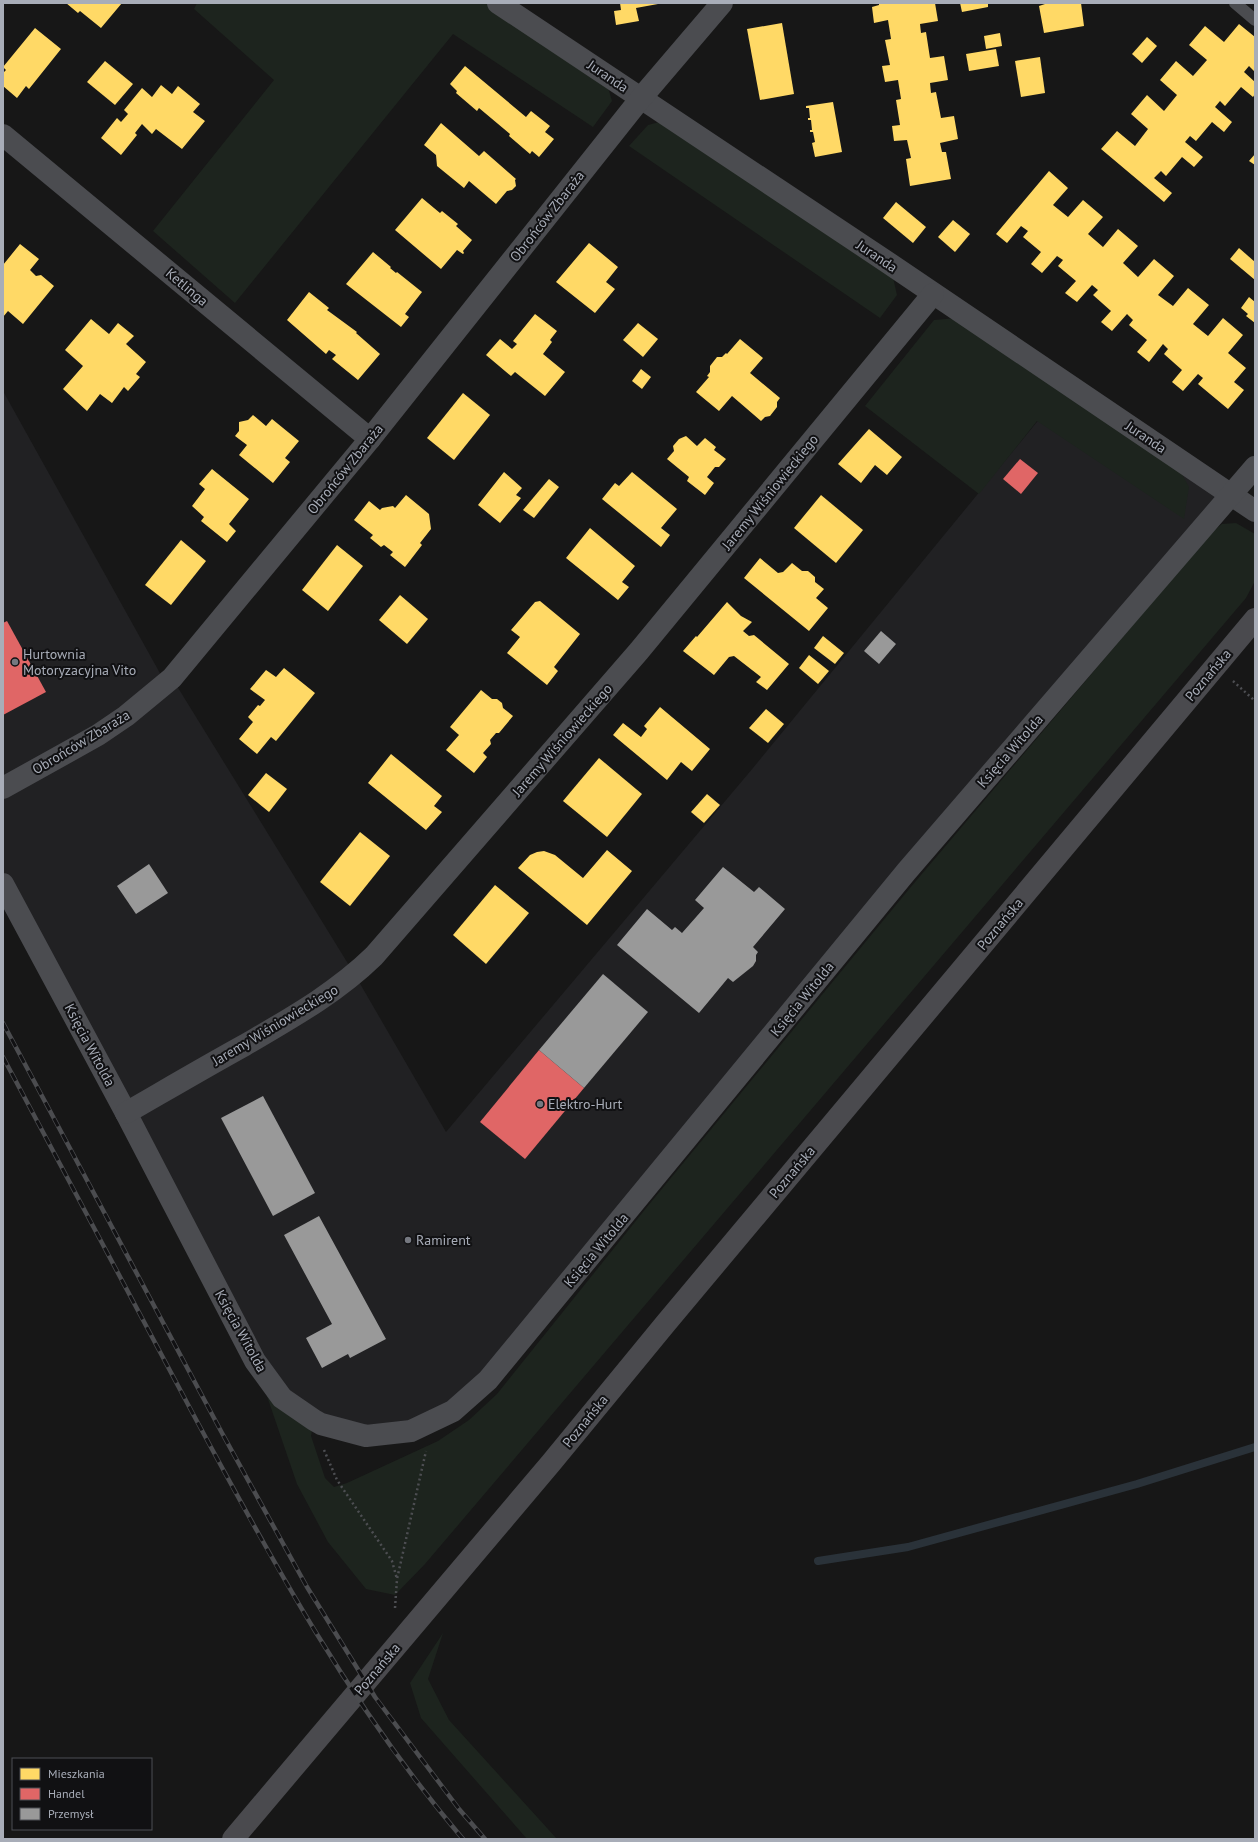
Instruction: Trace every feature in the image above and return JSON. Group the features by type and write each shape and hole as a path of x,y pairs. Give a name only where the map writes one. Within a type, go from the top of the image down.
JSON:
{"main road":[{"name":"Poznańska","path":"233,1839 546,1469 666,1323 1255,619"}],"street":[{"name":"Juranda","path":"498,3 1255,511"},
{"name":"Obrońców Zbaraża","path":"3,788 98,735 126,716 172,678 370,439 641,98 722,3"},
{"name":"Ketlinga","path":"3,135 370,439"},
{"name":"Jaremy Wiśniowieckiego","path":"126,1113 298,1014 349,979 374,956 639,651 933,294"},
{"name":"Księcia Witolda","path":"3,884 126,1113 255,1361 282,1398 321,1424 366,1436 412,1431 454,1411 488,1380 906,872 1255,467"}],"lane":[{"path":"1235,3 1255,20"}],"path":[{"path":"1216,666 1255,701"},
{"path":"309,1417 337,1480 392,1561 397,1579"},
{"path":"395,1615 397,1579 433,1421"}],"shaded area":[{"path":"197,3 498,3 604,74 612,101 593,127 453,34 235,303 153,231 274,80 194,9"},
{"path":"671,119 890,264 897,295 880,318 629,146 648,125"},
{"path":"968,317 1171,454 1189,487 1184,519 1037,421 979,494 865,406 934,320"},
{"path":"1068,384 1231,495 453,1411 366,1436 282,1398 3,884 3,391 166,684 172,678 355,975 446,1132 753,768"},
{"path":"1236,523 1255,534 1255,581 1246,598 425,1564 395,1595 366,1589 328,1542 297,1484 255,1361 314,1420 311,1436 325,1478 334,1487 347,1483 438,1441 469,1420 497,1394 647,1207 910,888 1210,534 1222,524"},
{"path":"443,1633 428,1679 449,1720 557,1839 527,1839 421,1718 410,1683"}],"building: Mieszkania":[{"path":"66,3 122,3 101,28 80,11 78,13"},
{"path":"620,3 658,4 636,8 639,21 616,25 614,11 621,10"},
{"path":"879,3 935,3 938,21 920,24 921,33 926,32 930,58 944,56 948,80 930,83 931,93 936,92 941,118 954,116 958,139 940,143 942,152 946,152 951,179 910,186 906,159 911,158 907,140 894,141 892,126 900,125 896,100 901,99 898,80 885,82 882,66 890,65 885,40 891,39 888,20 874,23 872,7 879,5"},
{"path":"960,3 988,3 988,7 962,12"},
{"path":"1045,3 1081,3 1084,26 1044,33 1039,6"},
{"path":"782,23 794,94 760,100 747,29"},
{"path":"1239,24 1255,37 1255,72 1249,66 1244,72 1255,82 1255,94 1253,97 1241,87 1225,106 1220,101 1215,107 1232,122 1224,132 1212,122 1196,141 1190,136 1185,142 1203,157 1194,167 1182,157 1166,176 1161,171 1154,178 1172,193 1164,202 1101,149 1117,131 1135,146 1148,129 1131,114 1147,95 1164,111 1177,95 1160,80 1176,61 1193,76 1207,60 1189,45 1205,26 1224,42"},
{"path":"35,28 61,49 29,89 26,86 17,98 3,86 3,73 6,70 3,67"},
{"path":"1000,33 1002,46 986,49 984,36"},
{"path":"1147,37 1157,46 1142,63 1132,54"},
{"path":"996,49 999,66 969,71 966,54"},
{"path":"1040,57 1045,93 1021,97 1015,61"},
{"path":"105,61 133,84 115,105 87,82"},
{"path":"465,66 526,117 531,111 550,126 545,132 554,139 539,157 532,151 530,154 509,136 510,134 479,108 477,111 456,93 457,91 450,84"},
{"path":"161,85 172,94 178,86 200,104 193,112 205,121 182,149 156,129 152,134 142,124 135,133 137,135 121,155 101,138 117,118 121,122 128,114 124,110 142,88 152,97"},
{"path":"833,102 842,152 815,157 812,143 815,142 813,132 810,132 810,130 812,130 811,120 808,120 808,118 810,118 809,108 806,108 806,106"},
{"path":"441,123 479,156 484,151 516,179 516,186 512,190 507,191 496,204 469,181 464,188 437,166 436,155 424,145"},
{"path":"1255,154 1255,165 1249,161"},
{"path":"1049,171 1068,188 1053,205 1068,217 1083,200 1103,217 1088,234 1103,247 1118,229 1138,246 1123,263 1138,277 1154,259 1174,276 1158,295 1173,306 1188,288 1209,305 1193,324 1208,336 1223,318 1243,335 1228,353 1246,368 1234,382 1244,390 1228,409 1198,384 1203,378 1198,374 1183,391 1172,382 1182,370 1164,354 1168,349 1163,344 1149,362 1137,352 1147,340 1129,325 1133,320 1127,314 1112,331 1101,322 1111,311 1093,295 1098,290 1092,285 1077,302 1065,293 1076,281 1058,266 1063,260 1057,256 1042,273 1031,264 1041,252 1023,237 1028,231 1021,226 1007,243 996,234"},
{"path":"422,198 440,213 442,211 458,224 456,226 472,240 463,251 463,254 457,250 441,269 395,230"},
{"path":"896,202 926,227 913,243 883,218"},
{"path":"953,220 970,234 955,252 938,237"},
{"path":"589,243 618,267 606,282 615,289 595,313 556,282"},
{"path":"20,244 39,259 30,270 36,276 41,275 54,286 23,324 8,311 3,317 3,265"},
{"path":"1239,248 1255,262 1255,280 1230,259"},
{"path":"373,252 396,273 397,272 422,292 405,314 409,317 401,327 346,284"},
{"path":"309,292 329,308 327,310 357,332 356,333 380,354 358,380 332,359 336,355 329,350 326,354 287,320"},
{"path":"1249,297 1255,302 1255,323 1246,316 1248,314 1241,308"},
{"path":"535,314 557,331 550,340 552,342 543,354 565,372 545,396 515,372 511,376 486,355 500,339 512,349 517,344 513,341"},
{"path":"91,319 109,334 118,323 134,336 126,344 146,362 136,374 140,377 128,391 124,387 112,403 100,394 87,411 63,389 83,366 65,350"},
{"path":"638,323 658,339 643,357 623,340"},
{"path":"740,339 763,358 750,373 780,398 777,402 777,407 770,416 765,417 761,421 732,396 719,411 696,392 709,377 707,376 710,372 710,366 717,357 722,357 726,353 727,354"},
{"path":"641,369 651,377 642,389 632,381"},
{"path":"463,393 490,415 454,460 427,438"},
{"path":"253,415 266,426 272,419 299,441 285,458 290,462 273,483 239,455 247,445 235,436 239,431 239,422 248,420"},
{"path":"869,429 902,457 887,475 875,465 861,483 838,464"},
{"path":"686,436 697,446 705,438 716,447 714,450 726,459 719,467 715,467 707,477 714,483 705,495 687,481 689,477 667,459 674,451 673,446 679,439"},
{"path":"212,469 249,499 229,524 236,531 227,542 201,521 204,517 192,506 205,489 199,484"},
{"path":"504,472 522,488 516,495 521,498 500,523 478,505"},
{"path":"632,472 677,509 661,528 670,535 661,547 602,499 615,483 619,486"},
{"path":"549,479 559,487 534,518 523,510"},
{"path":"406,495 429,514 431,529 420,543 422,545 405,567 390,555 393,552 384,545 381,547 370,538 373,535 354,520 369,501 380,510 382,508 393,506 395,508"},
{"path":"821,495 863,530 836,563 794,528"},
{"path":"590,528 635,566 622,582 629,587 618,600 566,558"},
{"path":"181,540 206,561 171,605 145,585"},
{"path":"337,545 363,566 328,611 302,590"},
{"path":"760,558 778,573 783,572 792,563 802,571 808,571 815,577 815,582 824,589 816,598 828,608 809,631 744,578"},
{"path":"400,595 428,619 407,644 379,620"},
{"path":"540,601 580,634 554,667 558,671 547,685 507,653 520,637 511,630 535,602"},
{"path":"727,602 741,616 752,622 743,631 749,636 754,635 789,664 767,690 756,682 761,677 734,656 729,657 714,675 683,651"},
{"path":"823,636 844,653 835,664 814,648"},
{"path":"809,655 829,671 818,684 799,668"},
{"path":"284,668 315,693 276,741 271,737 257,754 239,739 253,722 248,717 258,705 260,706 265,700 250,689 266,670 276,677"},
{"path":"481,690 492,699 497,699 502,703 503,708 513,716 499,733 496,733 490,740 491,744 483,753 487,757 474,773 446,750 459,735 450,727"},
{"path":"660,707 710,749 692,771 681,762 667,780 613,735 623,723 641,737 647,729 644,726"},
{"path":"766,709 784,724 768,743 749,728"},
{"path":"391,754 442,796 434,806 442,812 426,830 368,783"},
{"path":"599,758 642,794 607,837 563,801"},
{"path":"266,773 287,789 269,812 248,795"},
{"path":"707,794 720,805 704,823 691,812"},
{"path":"360,832 390,856 350,906 320,882"},
{"path":"607,850 632,871 587,925 518,868 530,855 544,851 555,855 583,878"},
{"path":"495,885 529,913 486,964 453,935"}],"building: Handel":[{"path":"1020,459 1038,473 1021,494 1003,479"},
{"path":"7,621 46,692 3,715 3,623"},
{"path":"539,1050 584,1088 525,1159 480,1122"}],"building: Przemysł":[{"path":"881,631 896,644 879,664 864,651"},
{"path":"149,864 168,893 136,914 117,886"},
{"path":"723,867 754,892 759,887 785,909 753,947 758,952 753,966 733,982 728,978 699,1013 617,945 647,909 672,930 675,927 682,933 704,908 695,900"},
{"path":"603,974 648,1012 584,1088 539,1050"},
{"path":"263,1096 315,1193 273,1216 221,1118"},
{"path":"319,1216 386,1339 350,1358 348,1354 322,1368 306,1338 332,1324 284,1235"}],"waterway":[{"path":"818,1561 908,1547 1137,1484 1255,1447"}],"railway":[{"path":"3,1023 222,1433 307,1587 375,1697 459,1809 485,1839"},
{"path":"3,1057 192,1412 284,1579 316,1633 386,1739 423,1790 463,1839"}],"place":[{"name":"Hurtownia Motoryzacyjna Vito","path":"15,662"},
{"name":"Elektro-Hurt","path":"540,1104"},
{"name":"Ramirent","path":"408,1240"}]}
